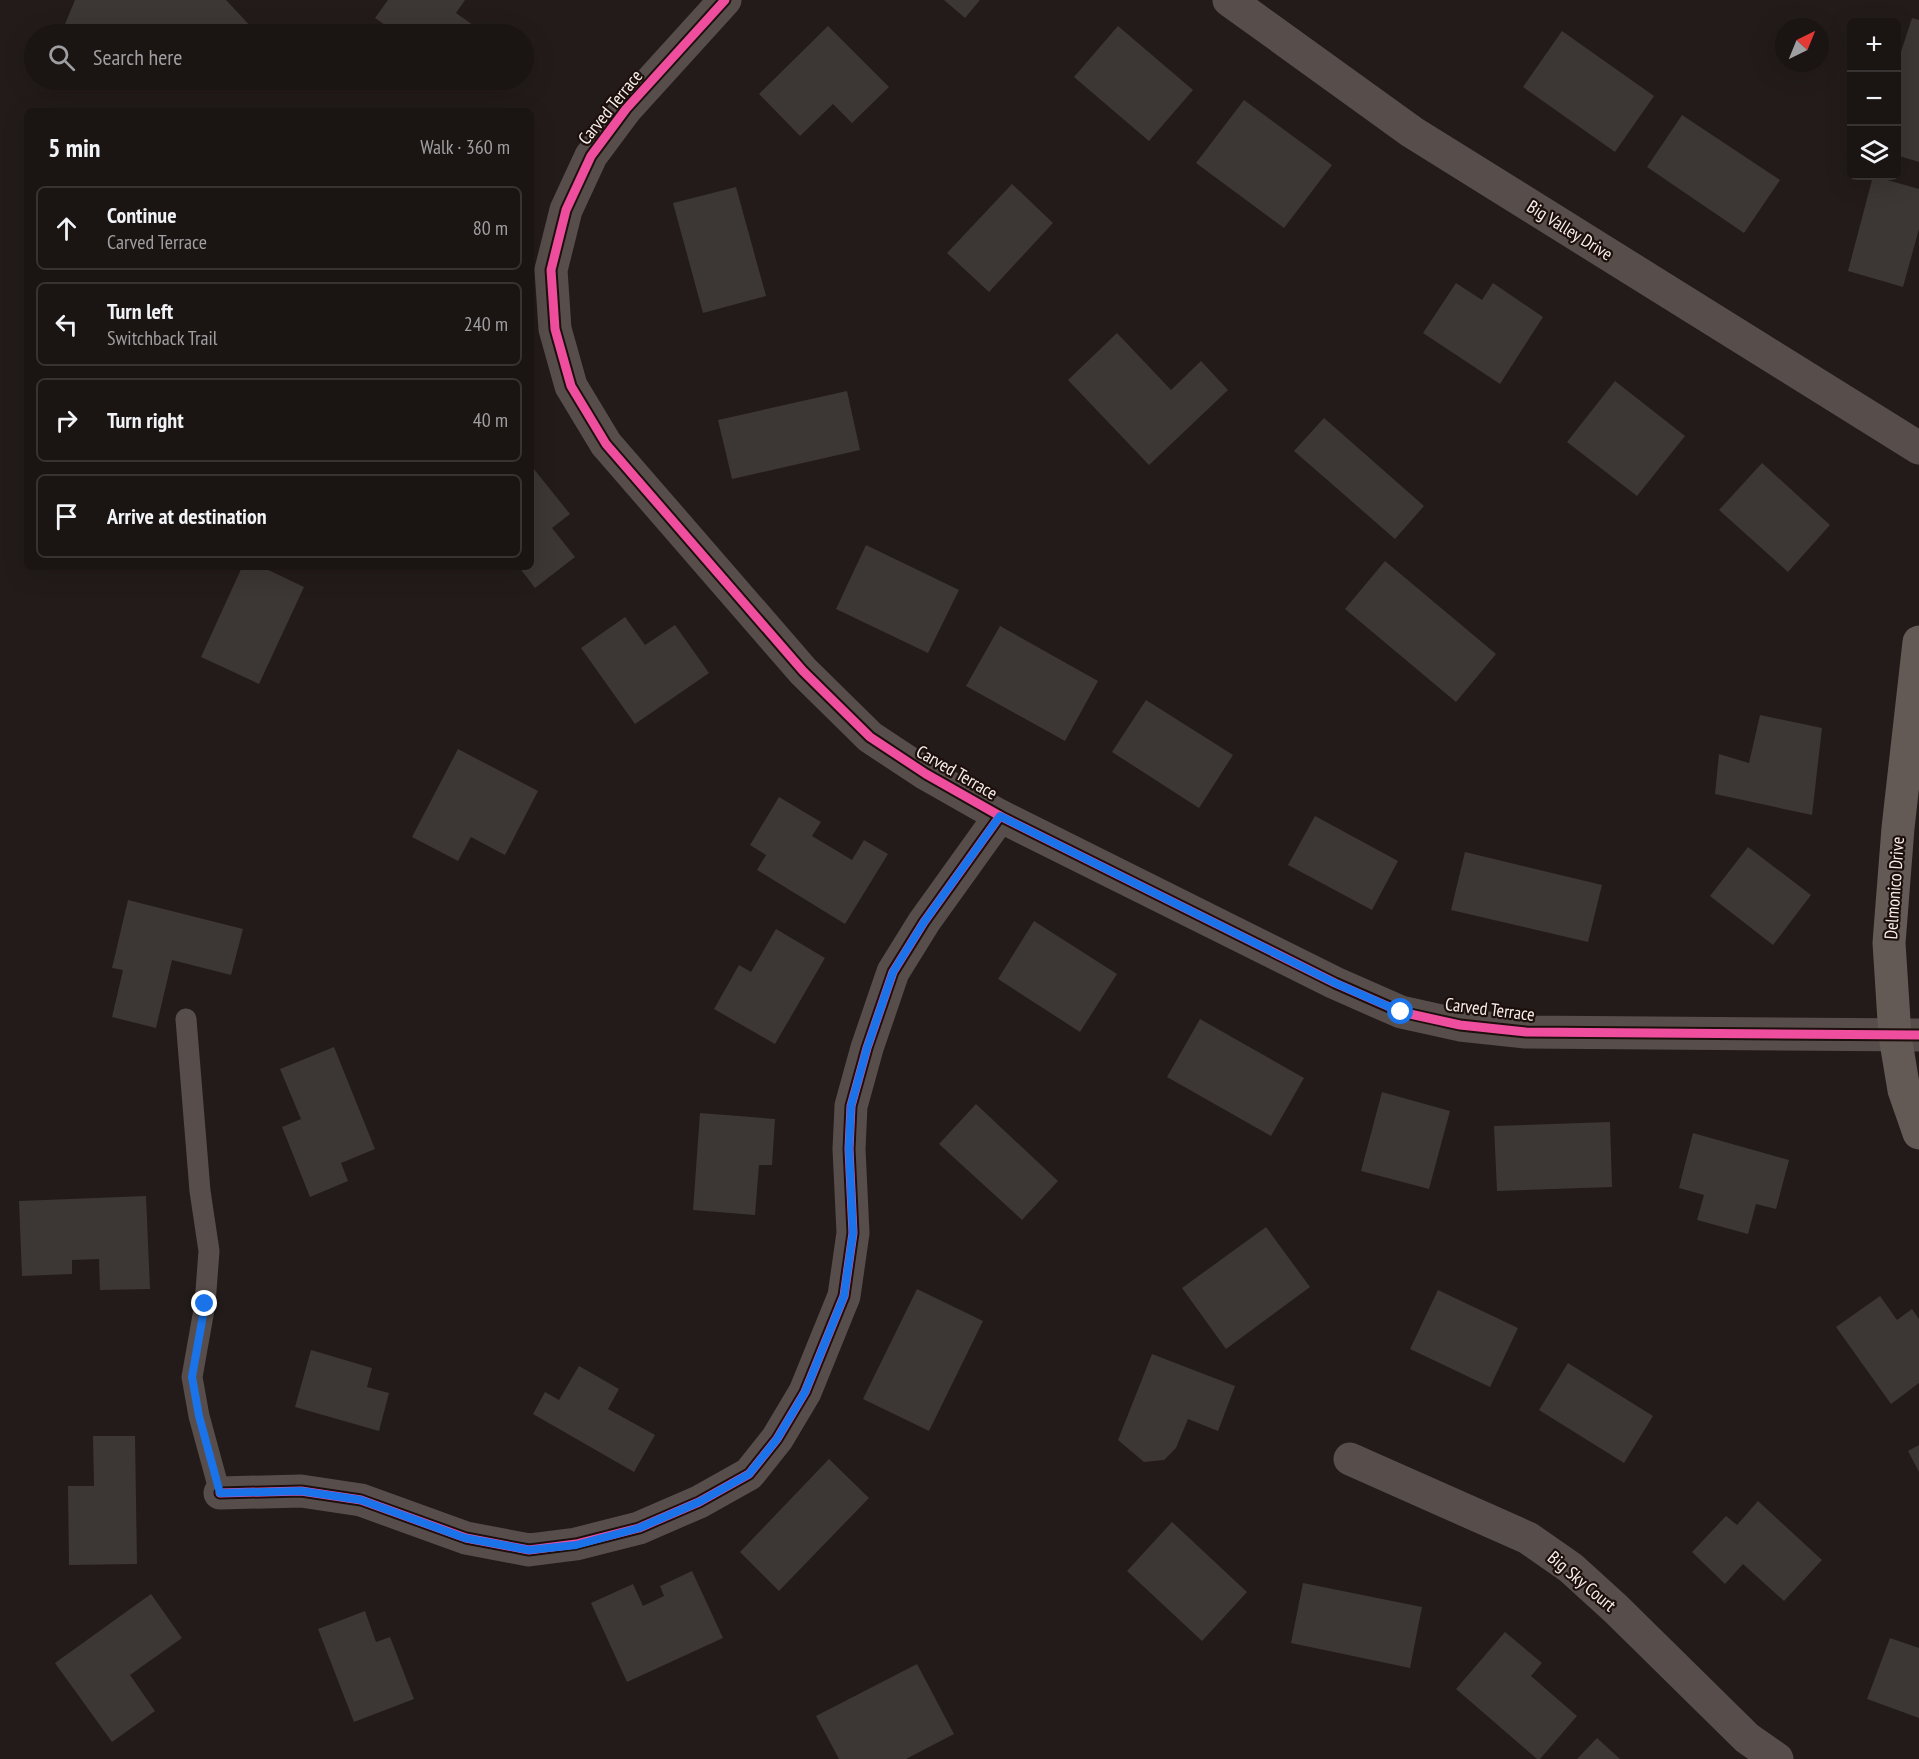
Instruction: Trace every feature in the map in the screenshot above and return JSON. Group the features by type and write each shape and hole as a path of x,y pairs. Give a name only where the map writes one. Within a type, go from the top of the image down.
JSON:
{"street":[{"name":"Carved Terrace","path":"724,0 626,109 591,156 566,210 551,270 555,329 571,386 606,444 819,689 870,737 926,774 1000,816 1335,983 1401,1012 1460,1025 1526,1032 1907,1035"},
{"name":"Big Valley Drive","path":"1229,0 1412,132 1919,448"},
{"name":"Delmonico Drive","path":"1919,642 1898,828 1889,943 1907,1035 1904,1090 1919,1133"},
{"path":"220,1493 301,1491 361,1500 465,1538 529,1550 576,1545 639,1528 699,1502 749,1474 777,1439 805,1392 844,1296 853,1233 849,1149 851,1106 867,1048 893,972 924,922 1000,816"},
{"name":"Big Sky Court","path":"1350,1459 1537,1544 1571,1568 1747,1738 1778,1759"}],"lane":[{"path":"186,1019 200,1191 209,1251 205,1304 192,1377 199,1416 220,1493"}],"building":[{"path":"75,0 226,0 249,24 65,24"},
{"path":"388,0 465,0 456,13 472,24 384,24 375,18"},
{"path":"944,0 980,0 965,18"},
{"path":"1912,18 1919,20 1919,162 1901,157 1901,52"},
{"path":"828,26 889,87 852,123 833,104 800,136 759,94"},
{"path":"1118,26 1193,90 1149,141 1074,77"},
{"path":"1562,31 1654,96 1615,152 1523,87"},
{"path":"1244,100 1332,165 1284,228 1196,163"},
{"path":"1682,115 1780,180 1744,233 1647,167"},
{"path":"1872,180 1887,180 1919,189 1919,229 1903,287 1848,271"},
{"path":"1012,184 1053,223 989,292 947,253"},
{"path":"736,187 766,296 703,313 673,203"},
{"path":"1456,283 1482,300 1493,283 1543,317 1500,384 1423,333"},
{"path":"1117,333 1171,390 1201,361 1228,390 1149,465 1068,380"},
{"path":"1615,381 1685,436 1637,496 1567,442"},
{"path":"847,391 860,450 732,479 718,420"},
{"path":"1324,418 1424,506 1395,539 1294,451"},
{"path":"1762,463 1830,525 1788,572 1719,510"},
{"path":"534,469 570,514 552,528 575,557 535,588 521,570 534,570"},
{"path":"866,545 959,590 928,653 836,609"},
{"path":"1385,561 1496,654 1456,702 1345,609"},
{"path":"241,570 268,570 304,587 259,684 201,657"},
{"path":"625,617 645,645 675,625 709,673 635,724 581,648"},
{"path":"1000,626 1098,681 1065,741 966,686"},
{"path":"1146,700 1233,755 1199,808 1112,752"},
{"path":"1760,715 1822,728 1812,815 1715,794 1719,754 1749,763"},
{"path":"458,749 538,791 505,855 471,837 458,861 412,837"},
{"path":"779,797 821,822 812,836 852,860 864,840 888,854 845,924 757,870 766,855 750,845"},
{"path":"1315,816 1398,861 1372,910 1288,865"},
{"path":"1748,847 1811,895 1773,945 1710,896"},
{"path":"1465,852 1602,885 1588,942 1451,910"},
{"path":"128,900 243,929 231,975 172,960 156,1028 112,1017 123,970 112,968"},
{"path":"1034,921 1117,974 1080,1032 998,979"},
{"path":"776,929 825,958 775,1044 714,1009 739,965 751,972"},
{"path":"1200,1019 1304,1078 1271,1136 1167,1077"},
{"path":"334,1047 375,1149 341,1163 348,1181 310,1197 282,1127 301,1119 280,1069"},
{"path":"1382,1092 1450,1111 1429,1189 1361,1171"},
{"path":"976,1104 1058,1181 1022,1220 939,1144"},
{"path":"700,1113 775,1119 772,1165 759,1165 755,1215 693,1210"},
{"path":"1610,1122 1612,1187 1497,1191 1494,1126"},
{"path":"1693,1133 1789,1160 1776,1209 1756,1204 1748,1234 1697,1220 1704,1195 1679,1188"},
{"path":"146,1196 150,1289 100,1290 99,1259 72,1260 72,1274 22,1276 19,1201"},
{"path":"1266,1227 1310,1287 1226,1349 1182,1288"},
{"path":"917,1289 983,1321 929,1431 863,1399"},
{"path":"1438,1290 1518,1328 1490,1387 1410,1349"},
{"path":"1880,1296 1897,1320 1912,1309 1919,1319 1919,1383 1891,1404 1836,1327"},
{"path":"311,1350 372,1368 367,1387 389,1393 379,1431 295,1407"},
{"path":"1152,1354 1235,1386 1218,1431 1188,1419 1176,1448 1164,1460 1144,1462 1118,1440"},
{"path":"1568,1363 1653,1416 1624,1463 1539,1410"},
{"path":"579,1366 619,1389 608,1409 655,1435 634,1472 533,1414 545,1392 559,1400"},
{"path":"93,1436 135,1436 137,1564 69,1565 68,1486 94,1486"},
{"path":"1919,1445 1919,1472 1908,1451"},
{"path":"829,1459 869,1498 779,1591 740,1552"},
{"path":"1758,1501 1822,1560 1784,1601 1743,1564 1725,1584 1692,1552 1726,1516 1737,1525"},
{"path":"1172,1522 1247,1592 1202,1641 1127,1571"},
{"path":"692,1571 723,1638 627,1682 591,1603 633,1584 643,1606 664,1596 660,1586"},
{"path":"1303,1583 1422,1607 1410,1668 1291,1643"},
{"path":"151,1594 182,1638 130,1675 155,1711 112,1742 55,1663"},
{"path":"365,1611 376,1642 390,1637 414,1699 354,1722 318,1629"},
{"path":"1505,1632 1542,1663 1531,1676 1577,1716 1540,1759 1537,1759 1456,1689"},
{"path":"1890,1638 1919,1648 1919,1718 1867,1699"},
{"path":"917,1664 954,1734 906,1759 839,1759 816,1716"},
{"path":"1597,1738 1620,1759 1577,1759"}],"cycle path":[{"path":"725,0 626,109 591,156 566,210 551,270 555,329 571,386 606,444 803,671 870,737 926,774 1000,816 1335,983 1401,1012 1460,1025 1526,1032 1919,1035"},
{"path":"220,1493 301,1491 361,1500 466,1538 529,1550 576,1544 639,1528 699,1502 749,1474 777,1439 805,1392 844,1296 853,1233 849,1149 851,1106 867,1048 893,972 924,922 1000,816"}],"route":[{"path":"205,1304 192,1377 199,1416 220,1493 301,1491 361,1500 465,1538 529,1550 576,1545 639,1528 699,1502 749,1474 777,1439 805,1392 844,1296 853,1233 849,1149 851,1106 867,1048 893,972 924,922 1000,816 1335,983 1401,1012"}]}
